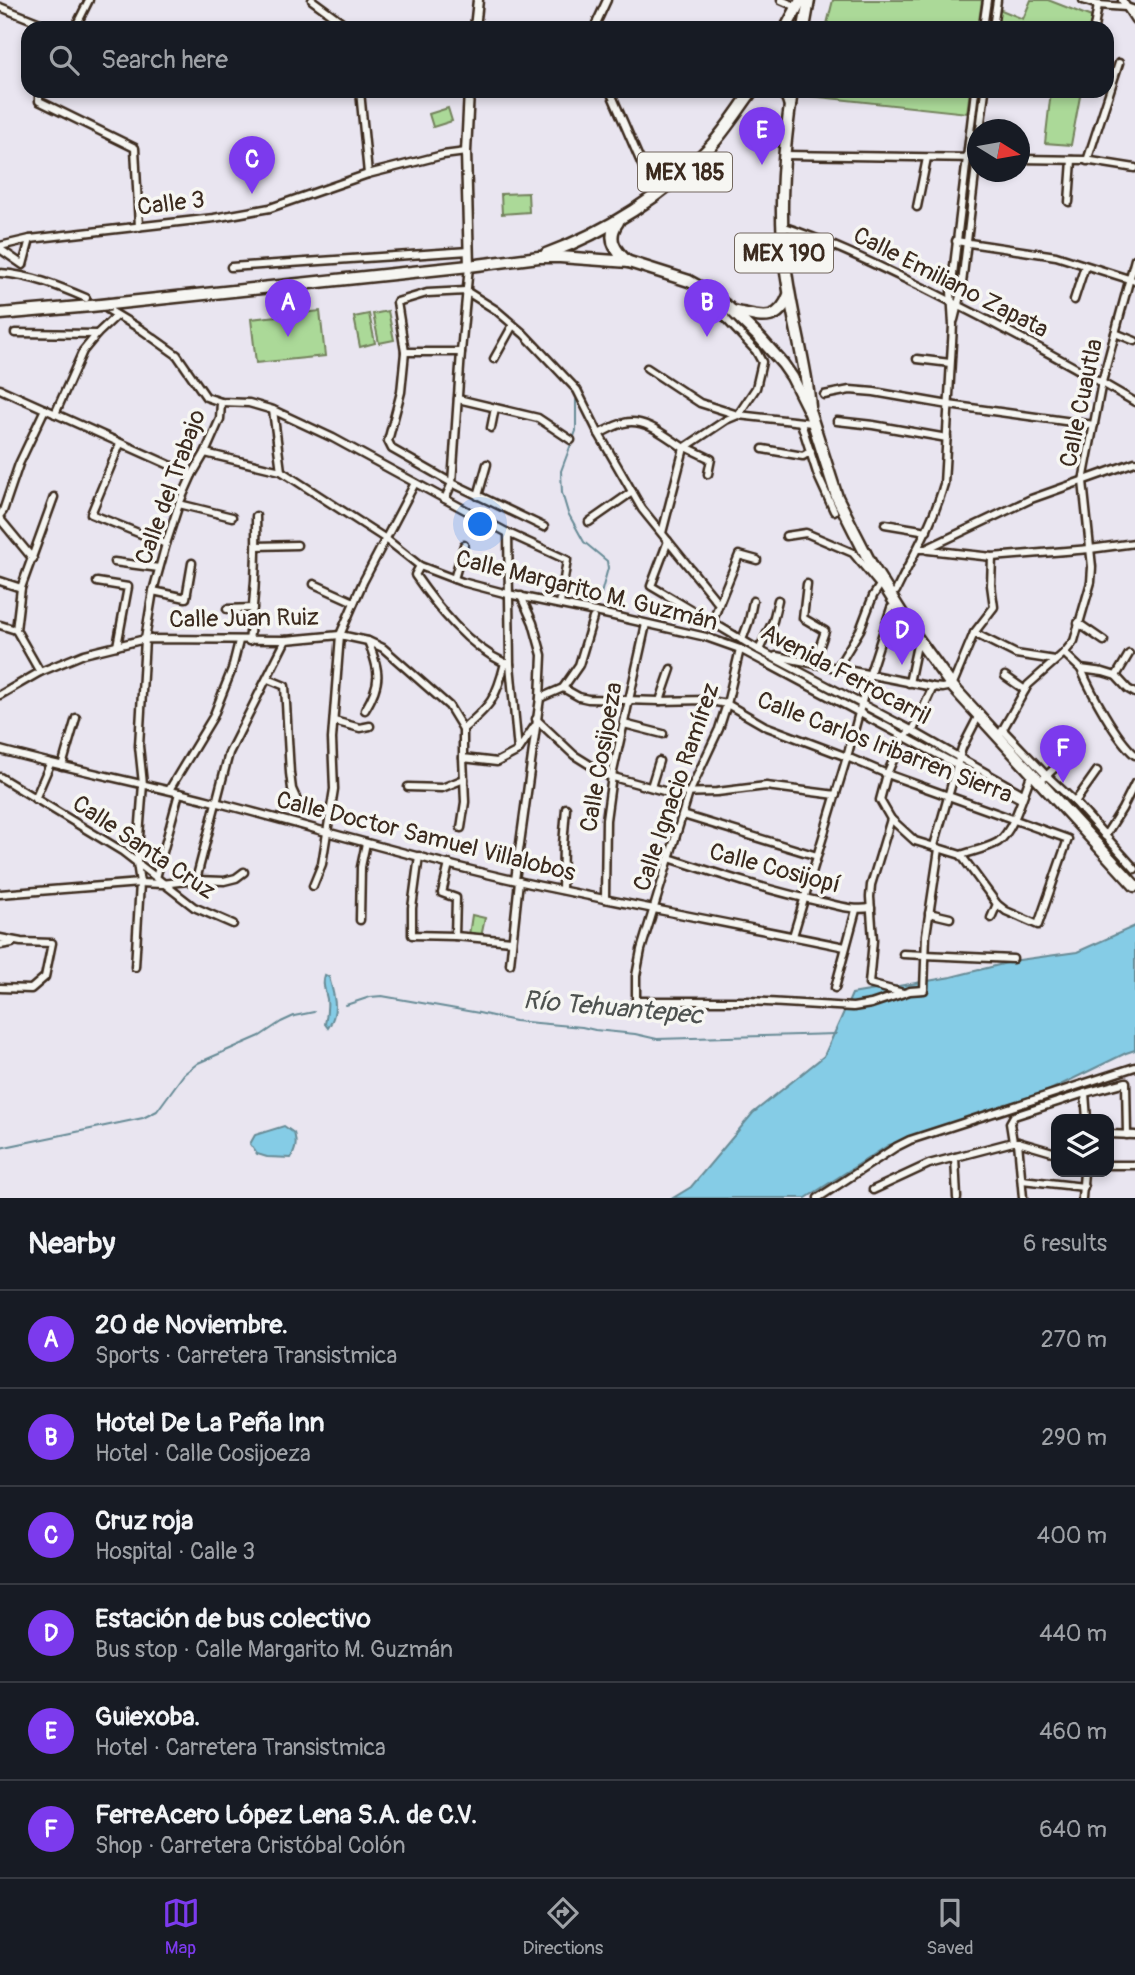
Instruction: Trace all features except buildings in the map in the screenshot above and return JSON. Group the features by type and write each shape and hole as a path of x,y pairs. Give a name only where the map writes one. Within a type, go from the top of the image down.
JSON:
{"main road":[{"path":"805,21 809,0"},
{"path":"790,21 799,4"},
{"name":"MEX 185","path":"539,257 621,219 655,195 712,146 747,98"},
{"path":"787,98 790,106"},
{"name":"MEX 190","path":"791,98 784,155 782,226 789,295 810,404 808,420"},
{"path":"621,219 612,237 617,253 629,262"},
{"name":"MEX 185","path":"0,314 89,302 108,307 539,257 629,262 689,281 732,311 761,339 792,377 837,496 881,583 918,639 952,685 979,715 1001,733 1032,773 1044,779 1135,886"},
{"path":"732,311 772,316 784,309 789,295"}],"street":[{"path":"78,21 89,0"},
{"path":"312,0 340,21"},
{"path":"476,21 478,0"},
{"path":"597,21 607,0"},
{"path":"781,0 799,4"},
{"path":"984,21 987,0"},
{"path":"994,21 997,0"},
{"path":"1083,0 1135,10"},
{"path":"1122,0 1135,20"},
{"path":"1095,21 1098,5"},
{"path":"0,7 26,21"},
{"path":"1114,78 1119,63"},
{"path":"39,98 39,101 135,149 139,227"},
{"path":"361,98 368,174"},
{"path":"445,499 452,483 469,267 466,152 469,98"},
{"path":"613,98 655,195"},
{"path":"953,325 950,301 973,98"},
{"path":"981,119 984,98"},
{"path":"1087,161 1108,98"},
{"name":"Calle 3","path":"0,247 30,239 214,218 270,208 368,174 443,155 466,152"},
{"path":"784,155 966,158"},
{"path":"917,207 927,158"},
{"path":"1030,159 1087,161 1135,167"},
{"path":"1069,202 1072,160"},
{"path":"896,592 922,549 944,484 953,325 958,306 974,182"},
{"name":"Calle Emiliano Zapata","path":"782,226 852,253 950,301 1135,402"},
{"path":"21,274 30,239"},
{"path":"956,240 1056,257 1133,280"},
{"path":"0,247 23,265"},
{"path":"231,267 469,251"},
{"name":"Calle Cuautla","path":"1001,733 1032,680 1074,641 1091,582 1092,567 1083,481 1102,382 1133,280 1135,259"},
{"path":"1074,300 1085,266"},
{"path":"0,273 21,274 54,285 89,302"},
{"path":"544,527 452,483 392,449 388,441 401,392 405,352 397,302 427,293 466,291 496,310 513,325 577,390 642,509 719,604"},
{"path":"662,533 684,448 738,415 756,388 761,362 756,351 726,319 719,300"},
{"path":"108,307 116,316 142,330 177,355 206,397 221,402"},
{"path":"55,414 83,351 116,316"},
{"path":"494,359 513,325"},
{"path":"15,333 97,334"},
{"path":"1115,333 1135,341"},
{"path":"405,352 461,352"},
{"path":"917,359 950,363"},
{"path":"647,368 700,403 738,415 808,420 811,451 818,477 834,511"},
{"path":"0,389 192,475"},
{"path":"824,395 850,390 874,392 1094,425"},
{"path":"458,399 538,418 571,440"},
{"name":"Calle del Trabajo","path":"135,967 140,883 137,863 143,784 139,747 145,639 153,591 166,544 192,475 220,419 221,402 249,403 273,410 333,438 508,533 567,560 560,604"},
{"path":"491,428 495,408"},
{"path":"33,559 0,517 19,464 45,410"},
{"path":"273,410 281,471"},
{"path":"837,421 947,438"},
{"path":"599,434 620,424 635,422 711,459 708,474"},
{"path":"120,444 91,514 166,544"},
{"path":"763,449 803,456 811,451"},
{"name":"Calle Margarito M. Guzmán","path":"205,453 281,471 386,539 420,566 508,594 706,637 740,649 860,713 959,761"},
{"path":"922,549 1031,499 1135,462"},
{"path":"478,495 487,464"},
{"path":"313,886 322,864 334,789 332,739 340,635 363,582 415,484"},
{"path":"589,522 632,492"},
{"path":"40,672 16,630 21,588 54,497"},
{"path":"180,504 232,517"},
{"path":"249,641 257,546 256,516"},
{"path":"886,524 927,531"},
{"path":"508,533 507,663 518,751"},
{"path":"786,536 806,533 853,553 881,583 869,604 860,630 837,668"},
{"name":"Avenida Ferrocarril","path":"668,541 651,586 712,624 911,730 959,761"},
{"path":"922,549 992,557 1135,543"},
{"path":"257,546 297,545"},
{"path":"454,579 464,545"},
{"path":"712,624 739,555 757,560"},
{"path":"770,656 933,687 952,685 975,633 994,607 991,585 992,557"},
{"path":"114,562 159,568"},
{"path":"153,591 186,598 192,563"},
{"path":"420,566 415,575 460,630 491,655 507,663"},
{"path":"0,581 21,588"},
{"path":"97,582 128,587 117,646"},
{"path":"314,584 354,602"},
{"path":"807,584 803,618 825,631 814,663"},
{"path":"510,964 517,880 540,698 542,655 533,623 521,596"},
{"path":"742,640 753,600"},
{"path":"759,650 774,621 778,600"},
{"path":"227,609 253,608"},
{"path":"793,936 891,608"},
{"path":"540,698 563,688 579,665 593,618"},
{"name":"Calle Cosijoeza","path":"605,899 606,820 612,776 646,624"},
{"path":"1078,624 1104,641"},
{"path":"0,625 16,630"},
{"path":"975,633 1016,654 1055,660"},
{"name":"Calle Juan Ruiz","path":"0,695 40,672 84,653 145,639 249,641 340,635 368,641 383,648 449,706 463,729"},
{"path":"909,683 918,639"},
{"path":"196,880 229,753 286,640"},
{"path":"169,790 213,717 232,669 239,641"},
{"path":"365,710 380,677 368,641"},
{"name":"Calle Ignacio Ramírez","path":"740,649 719,729 689,793 641,950 636,976 636,1001 749,1001 853,1007 904,993"},
{"path":"1063,653 1081,669 1110,722 1135,755"},
{"path":"1116,676 1129,654"},
{"path":"461,828 465,802 463,729 488,707 499,687 507,663"},
{"path":"660,701 671,669"},
{"path":"1081,669 1116,676 1128,690 1135,693"},
{"path":"1005,676 1025,690"},
{"path":"268,679 285,686 292,789 301,810"},
{"path":"933,687 914,728 905,736 887,774 880,800 891,818 915,841 961,855 997,904 991,918"},
{"name":"Calle Carlos Iribarren Sierra","path":"563,688 588,699 705,700 727,704 765,726 887,774 1068,839 1038,925 1006,911 997,904"},
{"path":"891,818 871,885 873,940 869,984 904,993 924,990 937,847 962,748 979,715"},
{"path":"62,766 76,718"},
{"path":"334,720 360,728 370,726"},
{"path":"463,758 497,762 518,751 535,722"},
{"path":"535,722 574,755 606,775 671,793 766,786 836,795"},
{"path":"624,724 663,734"},
{"path":"1001,733 1044,779 1075,802 1135,869"},
{"path":"1044,779 1078,746"},
{"name":"Calle Doctor Samuel Villalobos","path":"0,750 50,764 169,790 315,830 517,880 845,947"},
{"path":"651,787 659,761"},
{"path":"959,761 1022,796"},
{"path":"35,799 50,764"},
{"path":"1075,802 1097,771"},
{"path":"961,855 996,843 1004,837 1032,773"},
{"name":"Calle Santa Cruz","path":"0,777 122,851 194,907 233,924"},
{"path":"408,787 442,788 464,779"},
{"path":"1105,836 1135,783"},
{"path":"156,878 179,793"},
{"path":"562,890 566,808"},
{"path":"683,815 817,856"},
{"path":"360,920 361,867 366,843"},
{"path":"419,856 412,908 412,935 512,941"},
{"name":"Calle Cosijopí","path":"669,858 729,878 805,898 856,910 871,908"},
{"path":"449,864 442,893 456,898 455,936"},
{"path":"0,894 140,883 224,881 236,878 244,872"},
{"path":"835,988 856,910"},
{"path":"929,913 950,918"},
{"path":"0,938 52,943 45,977 31,989 0,988"},
{"path":"0,945 21,942"},
{"path":"904,954 1013,959"},
{"path":"818,1198 910,1140 1135,1067"},
{"path":"1023,1198 1010,1123 1014,1116 1126,1082 1127,1135"},
{"path":"1085,1093 1087,1114"},
{"path":"1114,1134 1135,1135"},
{"path":"873,1190 929,1164 1015,1142 1051,1152"},
{"path":"955,1157 957,1198"},
{"path":"1114,1166 1135,1165"},
{"path":"1082,1198 1085,1177"},
{"path":"1022,1180 1084,1187"}],"green space":[{"path":"833,0 982,0 979,21 828,21"},
{"path":"1031,0 1048,0 1094,18 1093,21 998,21 999,9 1023,19"},
{"path":"828,98 969,98 967,113"},
{"path":"1050,98 1080,98 1071,145 1045,143"},
{"path":"448,108 452,121 433,127 429,114"},
{"path":"528,193 529,212 502,214 501,194"},
{"path":"320,311 325,356 256,363 251,319"},
{"path":"388,311 394,340 379,343 373,314"},
{"path":"369,314 375,343 360,347 354,317"},
{"path":"472,915 485,918 481,937 469,935"}],"water":[{"path":"1135,926 1135,1050 1011,1109 889,1145 806,1198 673,1198 691,1187 753,1113 824,1056 852,994 951,977 1019,960 1077,952"},
{"path":"325,975 329,977 335,1003 334,1015 328,1028 325,1024"},
{"path":"284,1126 294,1133 295,1137 291,1158 257,1154 250,1144 255,1135"}],"waterway":[{"path":"576,400 576,431 561,471 562,493 568,513 584,542 607,561 608,568 599,601"},
{"name":"Río Tehuantepec","path":"346,1005 382,996 515,1021 582,1027 657,1039 836,1034"},
{"name":"Río Tehuantepec","path":"0,1148 143,1118 157,1111 184,1074 198,1063 260,1036 294,1016 314,1012"}],"place":[{"name":"Guiexoba.","path":"762,165"},
{"name":"Cruz roja","path":"252,194"},
{"name":"20 de Noviembre.","path":"288,337"},
{"name":"Hotel De La Peña Inn","path":"707,337"},
{"name":"Estación de bus colectivo","path":"902,665"},
{"name":"FerreAcero López Lena S.A. de C.V.","path":"1063,783"}]}
